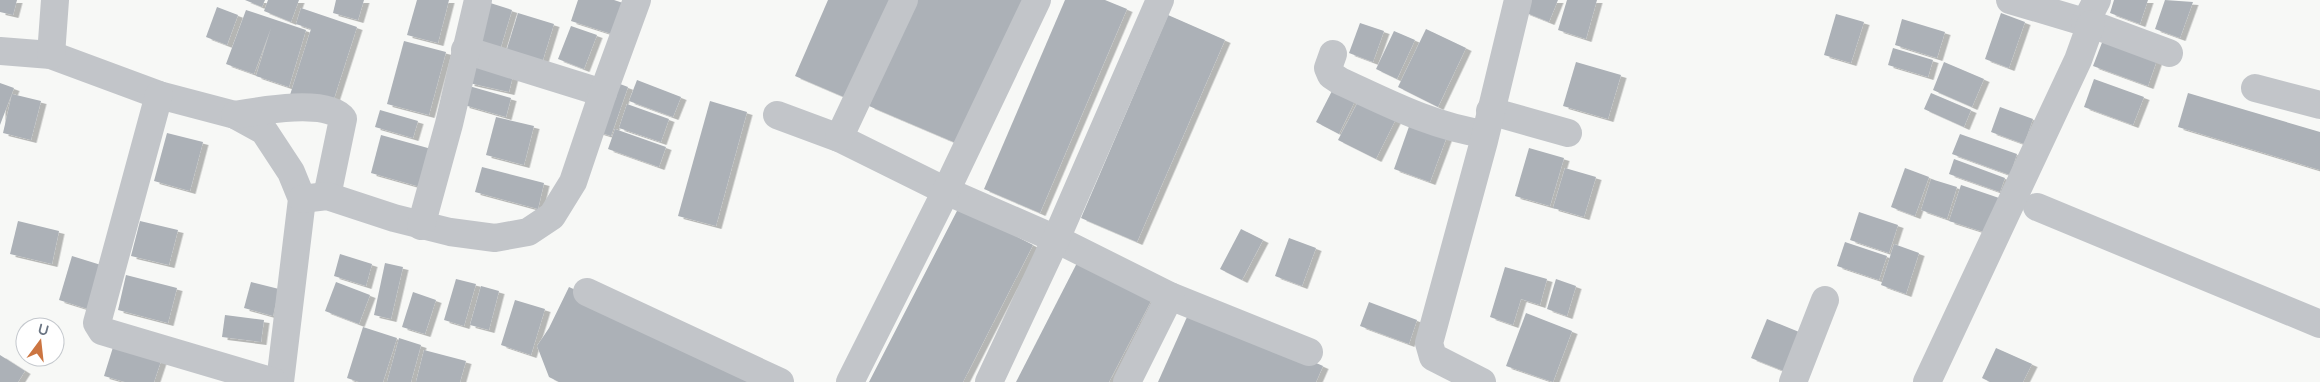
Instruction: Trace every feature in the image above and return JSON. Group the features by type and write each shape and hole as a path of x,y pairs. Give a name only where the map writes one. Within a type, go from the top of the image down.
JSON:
{"street":[{"path":"50,55 54,0"},
{"path":"420,226 448,124 478,0"},
{"path":"0,51 50,55 158,95 235,115 264,131 291,172 314,197 420,226 495,238 528,232 552,216 573,182 603,93 638,0"},
{"path":"839,138 904,0"},
{"path":"850,382 946,191 1037,0"},
{"path":"989,382 1056,239 1160,0"},
{"path":"1482,382 1433,357 1429,342 1488,123 1518,0"},
{"path":"2010,0 2091,15 2169,53"},
{"path":"1927,382 2078,60 2091,15"},
{"path":"465,50 603,93"},
{"path":"1333,54 1328,68 1331,75 1340,81 1412,114 1456,128 1488,123 1568,133"},
{"path":"2255,88 2320,106"},
{"path":"158,95 97,323 102,331 274,382"},
{"path":"235,115 285,106 326,110 340,114 343,119 314,197 280,382"},
{"path":"777,115 839,138 946,191 1056,239 1170,296 1309,352"},
{"path":"2037,207 2320,324"},
{"path":"587,292 780,382"},
{"path":"1127,382 1170,296"},
{"path":"1793,382 1825,300"}],"building":[{"path":"0,0 17,0 13,15 0,12"},
{"path":"245,0 265,0 262,7"},
{"path":"268,0 299,0 291,22 264,11"},
{"path":"336,0 364,0 358,20 333,13"},
{"path":"417,0 449,0 438,43 407,35"},
{"path":"578,0 614,0 629,5 618,36 571,21"},
{"path":"828,0 894,0 851,100 795,76"},
{"path":"915,0 1025,0 963,146 869,106"},
{"path":"1065,0 1105,0 1127,9 1040,213 984,189"},
{"path":"1529,0 1558,0 1549,22 1524,12"},
{"path":"1567,0 1597,0 1586,39 1558,30"},
{"path":"2114,0 2148,0 2140,24 2110,13"},
{"path":"2165,0 2193,2 2180,38 2155,29"},
{"path":"484,1 512,10 500,50 471,41"},
{"path":"217,7 238,15 227,45 206,37"},
{"path":"301,8 357,27 331,108 290,95 311,29 296,24"},
{"path":"246,10 306,30 289,87 256,76 271,28 254,74 226,64"},
{"path":"518,13 554,24 542,63 506,52"},
{"path":"2001,13 2025,22 2009,68 1985,59"},
{"path":"1836,14 1864,22 1851,63 1824,55"},
{"path":"1168,15 1225,40 1137,242 1081,218"},
{"path":"1902,19 1945,32 1937,58 1895,45"},
{"path":"1360,23 1384,31 1373,62 1349,53"},
{"path":"571,26 597,35 584,69 558,59"},
{"path":"1426,29 1466,48 1438,107 1398,87"},
{"path":"1394,31 1415,40 1397,79 1376,69"},
{"path":"2103,40 2157,60 2148,86 2093,66"},
{"path":"404,41 446,52 429,115 387,104"},
{"path":"1893,48 1933,60 1928,77 1888,65"},
{"path":"473,62 514,72 509,92 469,83"},
{"path":"1576,62 1621,75 1608,119 1563,106"},
{"path":"1944,62 1984,79 1972,107 1933,90"},
{"path":"2094,79 2144,97 2133,125 2084,107"},
{"path":"637,80 681,97 673,117 629,101"},
{"path":"612,81 628,87 611,136 595,131"},
{"path":"0,83 14,88 0,125"},
{"path":"469,86 511,98 506,117 464,105"},
{"path":"1334,87 1356,99 1339,134 1316,122"},
{"path":"1931,93 1971,110 1964,127 1924,109"},
{"path":"2188,93 2320,132 2320,170 2178,127"},
{"path":"12,94 41,101 31,140 3,133"},
{"path":"1360,98 1397,117 1376,159 1338,140"},
{"path":"710,101 747,112 716,226 678,216"},
{"path":"627,104 669,119 661,142 619,128"},
{"path":"2000,107 2033,119 2024,144 1991,132"},
{"path":"380,110 418,121 413,138 375,127"},
{"path":"496,117 534,126 524,165 486,155"},
{"path":"1412,118 1449,131 1430,182 1394,169"},
{"path":"615,129 666,147 659,167 608,149"},
{"path":"167,133 203,142 190,191 154,181"},
{"path":"1960,134 2017,154 2010,175 1952,154"},
{"path":"381,135 435,150 424,188 371,173"},
{"path":"1529,148 1564,158 1550,206 1515,196"},
{"path":"1954,159 2005,178 2000,192 1949,174"},
{"path":"482,167 544,183 538,209 475,192"},
{"path":"1565,168 1596,177 1584,217 1553,208"},
{"path":"1905,168 1929,177 1915,216 1891,207"},
{"path":"1931,179 1957,187 1947,219 1921,210"},
{"path":"1961,185 2002,199 1990,234 1949,221"},
{"path":"959,207 1033,245 963,382 869,382"},
{"path":"1859,212 1898,225 1889,253 1850,240"},
{"path":"18,221 59,231 52,264 10,254"},
{"path":"140,221 178,230 169,265 131,256"},
{"path":"1241,229 1263,240 1242,280 1220,269"},
{"path":"1289,238 1316,248 1302,286 1275,276"},
{"path":"1845,242 1887,256 1879,280 1837,266"},
{"path":"1894,244 1919,253 1906,294 1881,285"},
{"path":"340,254 372,264 366,286 334,276"},
{"path":"72,256 101,265 88,309 59,300"},
{"path":"1078,261 1152,299 1109,382 1016,382"},
{"path":"385,263 403,267 391,319 374,315"},
{"path":"1505,267 1547,279 1540,305 1521,299 1513,325 1490,317"},
{"path":"126,275 177,288 168,323 118,310"},
{"path":"456,279 476,284 464,326 444,320"},
{"path":"1556,279 1576,286 1567,316 1547,309"},
{"path":"251,282 279,289 273,316 244,308"},
{"path":"336,282 370,295 359,324 325,311"},
{"path":"481,286 499,291 489,330 470,325"},
{"path":"569,287 764,382 559,382 549,377 537,346 549,328"},
{"path":"413,292 436,300 425,334 402,327"},
{"path":"515,300 545,309 531,355 501,345"},
{"path":"1369,302 1417,320 1409,344 1360,326"},
{"path":"1191,308 1323,366 1316,382 1158,382"},
{"path":"1526,313 1572,331 1553,382 1506,366"},
{"path":"225,315 264,320 261,342 222,337"},
{"path":"1767,319 1804,334 1789,373 1751,358"},
{"path":"363,327 397,338 383,382 359,382 347,378"},
{"path":"399,338 421,345 411,382 387,382"},
{"path":"114,344 162,358 154,382 125,382 104,376"},
{"path":"1996,348 2032,364 2023,382 1990,382 1982,378"},
{"path":"424,350 466,361 460,382 416,382"},
{"path":"0,355 15,365 15,367 25,371 18,382 0,382"}]}
